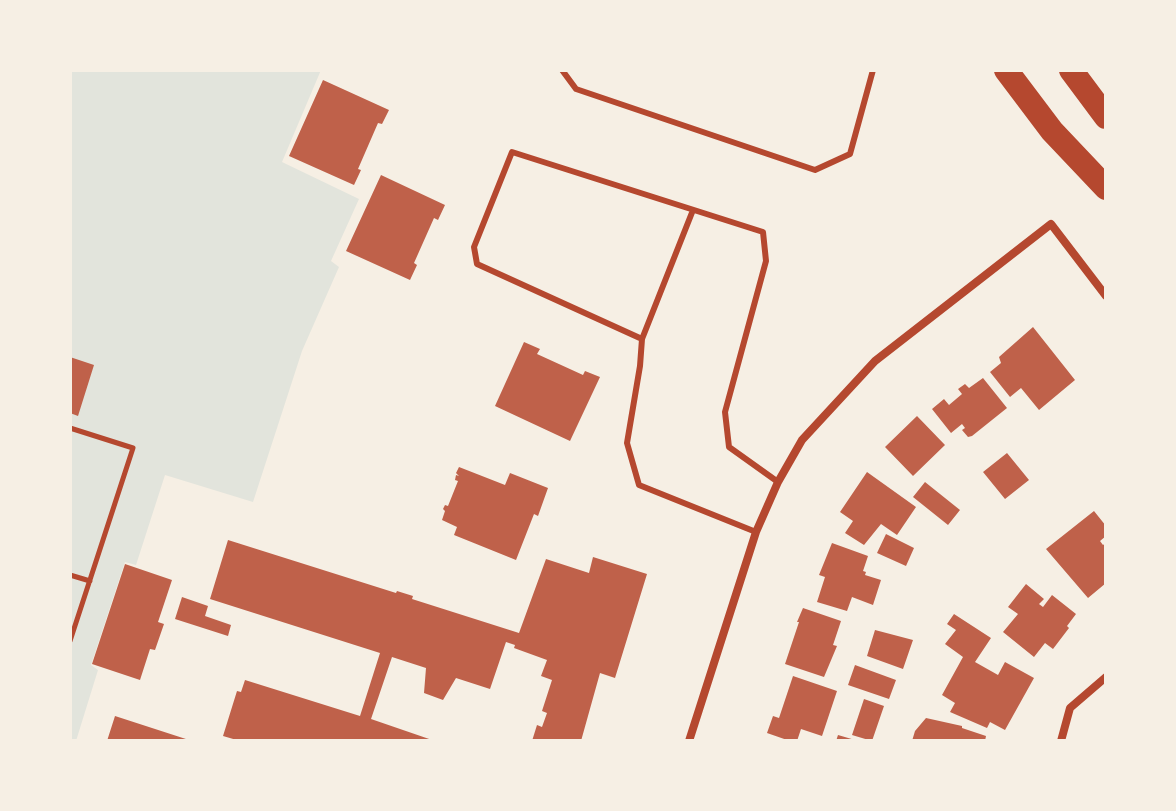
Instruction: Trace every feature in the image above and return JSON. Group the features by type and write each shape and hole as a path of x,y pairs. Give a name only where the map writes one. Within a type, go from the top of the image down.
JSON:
{"highway":[{"path":"1006,70 1052,131 1106,188"},
{"path":"1071,70 1106,117"}],"street":[{"path":"689,741 756,532 778,482 802,440 875,361 1051,224 1106,296"},
{"path":"1061,741 1070,708 1106,677"}],"lane":[{"path":"562,70 576,89 815,170 850,154 873,70"},
{"path":"642,339 477,264 474,247 512,152 763,232 766,261 725,412 729,447 778,482"},
{"path":"693,210 642,339 627,443 639,485 756,532"}],"path":[{"path":"70,428 133,448 70,641"},
{"path":"70,575 90,581"}],"shaded area":[{"path":"70,70 321,70 282,162 359,199 331,261 339,267 302,351 253,502 165,475 136,565 125,562 91,665 98,670 76,741 70,741"}],"building":[{"path":"323,80 389,110 382,124 378,123 354,185 289,156"},
{"path":"381,175 445,205 438,220 434,218 414,263 417,265 410,280 346,251"},
{"path":"1033,327 1075,380 1039,410 1021,388 1010,397 990,372 1001,363 999,357"},
{"path":"524,342 540,349 537,354 583,375 585,371 600,377 570,441 495,406"},
{"path":"70,357 94,365 78,416 70,413"},
{"path":"983,378 1007,408 972,436 968,437 962,430 965,428 962,424 951,433 932,409 944,399 949,405 962,394 958,389 965,384 969,388"},
{"path":"917,416 945,445 913,476 885,447"},
{"path":"1007,453 1029,480 1005,499 983,472"},
{"path":"459,467 505,485 510,473 548,488 516,560 454,535 457,527 442,520 443,509 445,505 448,506 458,481 455,480 456,475 459,476 456,473"},
{"path":"867,472 916,507 897,535 881,524 864,545 845,533 853,521 840,512"},
{"path":"925,482 960,510 948,525 913,497"},
{"path":"1094,511 1106,526 1106,536 1100,541 1103,545 1106,543 1106,583 1088,598 1046,549"},
{"path":"886,534 914,548 906,566 877,553"},
{"path":"228,540 413,596 412,599 519,633 546,559 589,573 593,557 647,574 615,678 600,673 581,741 532,741 537,725 542,727 547,713 542,711 552,680 541,676 547,660 506,642 490,689 456,678 443,700 424,693 426,668 392,657 371,719 435,741 240,741 223,736 237,691 241,692 245,680 360,716 380,653 210,599"},
{"path":"832,543 868,556 863,571 865,575 881,580 873,605 852,597 847,611 817,602 825,577 819,575"},
{"path":"125,564 172,580 158,622 164,624 155,650 150,649 140,680 92,664"},
{"path":"1026,584 1044,599 1039,604 1043,607 1052,595 1076,614 1053,649 1045,643 1034,657 1003,632 1018,614 1008,607"},
{"path":"182,597 208,606 205,616 231,625 228,636 175,619"},
{"path":"803,608 841,621 833,645 837,646 824,677 785,664"},
{"path":"954,614 991,638 975,662 998,675 1005,662 1034,678 1005,730 990,722 987,728 950,712 955,703 942,695 963,657 945,644 956,630 947,624"},
{"path":"875,630 913,640 903,669 867,656"},
{"path":"855,665 896,680 889,699 848,685"},
{"path":"793,676 837,691 822,736 801,729 797,741 790,741 767,733 773,716 779,718"},
{"path":"864,699 884,706 872,741 852,735"},
{"path":"115,716 189,740 189,741 107,741"},
{"path":"926,718 962,726 986,736 985,741 912,741 915,731"},
{"path":"838,735 855,740 855,741 836,741"}]}
